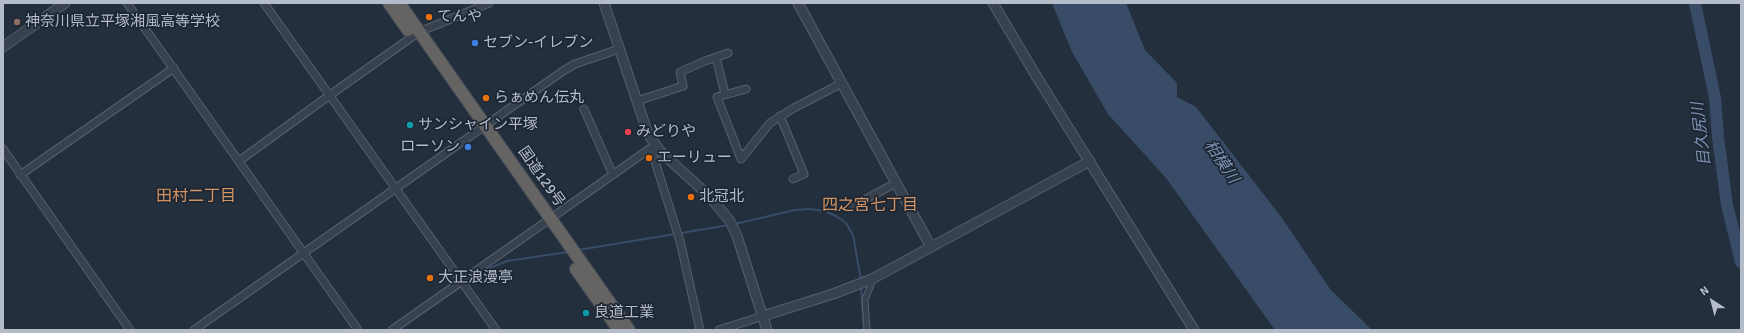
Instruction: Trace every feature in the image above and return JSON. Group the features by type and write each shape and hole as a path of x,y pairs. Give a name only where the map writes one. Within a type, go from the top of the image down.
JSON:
{"highway":[{"name":"国道129号","path":"389,3 416,34 569,251 629,330"},
{"name":"国道129号","path":"399,3 416,34"},
{"name":"国道129号","path":"569,251 619,330"}],"street":[{"path":"3,46 65,3"},
{"path":"127,3 305,252 358,330"},
{"path":"264,3 462,280 496,330"},
{"path":"239,161 416,34 489,3"},
{"path":"604,3 644,126 655,145 709,196 732,224 767,330"},
{"path":"798,3 931,247"},
{"path":"993,3 1035,74 1194,330"},
{"path":"194,330 562,71 575,64 619,49"},
{"path":"637,101 683,86 680,72 728,53"},
{"path":"716,57 725,94"},
{"path":"20,175 174,68"},
{"path":"746,89 717,97 741,159 770,123 780,116 842,83"},
{"path":"584,109 613,175"},
{"path":"780,116 804,174 793,179"},
{"path":"392,330 655,145"},
{"path":"655,145 653,155 680,241 700,330"},
{"path":"3,149 130,330"},
{"path":"719,330 855,286 869,280 1090,161"},
{"path":"849,208 896,183"},
{"path":"867,330 865,299 871,285 869,280"}],"water":[{"name":"相模川","path":"1052,3 1126,3 1145,50 1177,83 1177,97 1196,107 1282,218 1330,289 1372,330 1275,330 1166,178 1108,114 1072,52"}],"waterway":[{"name":"目久尻川","path":"1695,3 1715,98 1718,137 1727,205 1741,262"},
{"path":"735,224 795,210 810,209 825,211 846,223 853,235 861,280"},
{"path":"681,233 729,225"},
{"path":"578,250 675,234"},
{"path":"469,281 483,271 507,261 568,252"},
{"path":"398,330 462,286"},
{"path":"861,287 864,330"}],"place":[{"name":"てんや","path":"429,17"},
{"name":"神奈川県立平塚湘風高等学校","path":"17,22"},
{"name":"セブン-イレブン","path":"475,43"},
{"name":"らぁめん伝丸","path":"486,98"},
{"name":"サンシャイン平塚","path":"410,125"},
{"name":"みどりや","path":"628,132"},
{"name":"ローソン","path":"468,147"},
{"name":"エーリュー","path":"649,158"},
{"name":"北冠北","path":"691,197"},
{"name":"大正浪漫亭","path":"430,278"},
{"name":"良道工業","path":"586,313"}],"district":[{"name":"田村二丁目","path":"196,197"},
{"name":"四之宮七丁目","path":"870,206"}]}
